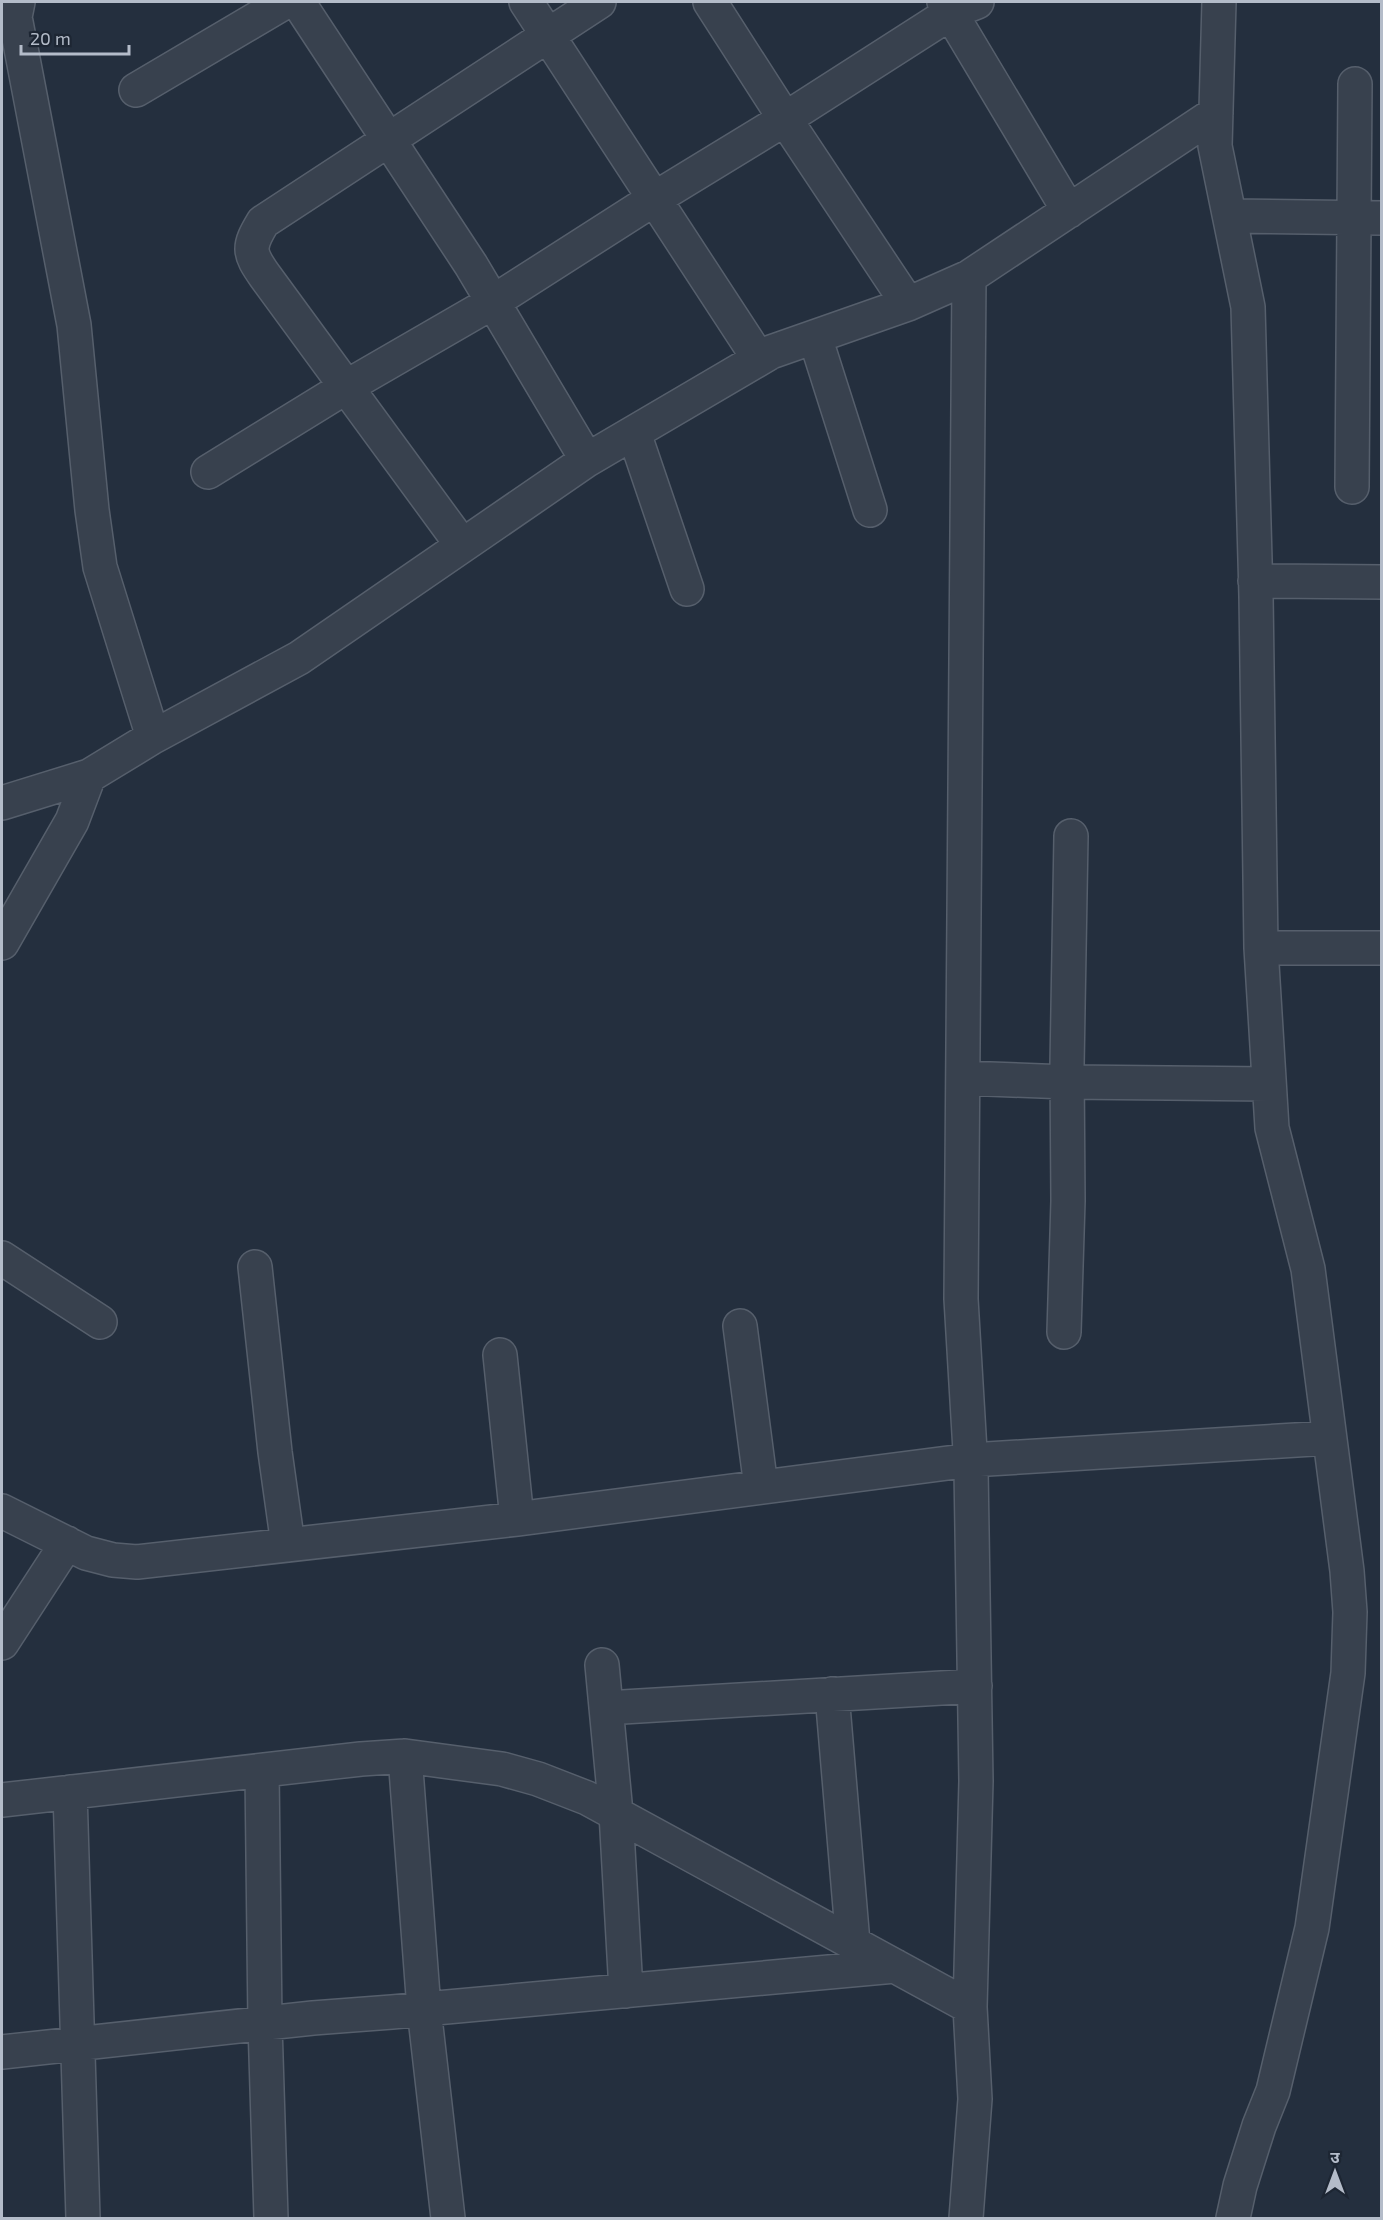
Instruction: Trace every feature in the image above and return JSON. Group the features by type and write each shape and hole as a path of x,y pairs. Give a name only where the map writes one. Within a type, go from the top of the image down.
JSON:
{"street":[{"path":"16,2 15,17 74,325 92,510 100,567 153,737"},
{"path":"136,90 285,2"},
{"path":"298,2 471,265 587,460"},
{"path":"526,2 759,360"},
{"path":"462,545 252,258 252,240 263,222 599,2"},
{"path":"710,2 908,304"},
{"path":"1219,2 1215,146 1248,307 1256,581 1261,948 1272,1128 1308,1269 1347,1571 1350,1612 1348,1673 1341,1736 1307,1950 1273,2091 1228,2218"},
{"path":"208,472 346,387 493,302 785,119 958,5 1069,211"},
{"path":"1352,487 1368,217 1355,84"},
{"path":"4,793 88,776 153,737 299,658 587,460 771,352 908,304 969,277 1216,113"},
{"path":"1230,216 1368,217"},
{"path":"966,2218 975,2099 970,2007 976,1781 971,1460 961,1299 969,277"},
{"path":"815,337 870,510"},
{"path":"634,433 687,590"},
{"path":"1256,581 1382,582"},
{"path":"2,942 72,821 88,776"},
{"path":"1064,1332 1068,1202 1067,1082 1071,836"},
{"path":"1261,948 1382,948"},
{"path":"963,1078 1067,1082 1269,1084"},
{"path":"2,1258 100,1322"},
{"path":"255,1267 275,1452 288,1545"},
{"path":"740,1326 760,1487"},
{"path":"500,1355 517,1519"},
{"path":"2,1512 86,1553 113,1560 137,1562 517,1519 971,1460 1329,1438"},
{"path":"2,1642 67,1543"},
{"path":"602,1665 616,1813 626,1991"},
{"path":"606,1708 975,1686"},
{"path":"832,1695 853,1943"},
{"path":"2,1800 405,1756 502,1769 538,1779 587,1798 970,2007"},
{"path":"405,1756 423,2009 448,2218"},
{"path":"262,1771 265,2024 271,2218"},
{"path":"70,1792 83,2218"},
{"path":"2,2052 313,2018 895,1966"}]}
